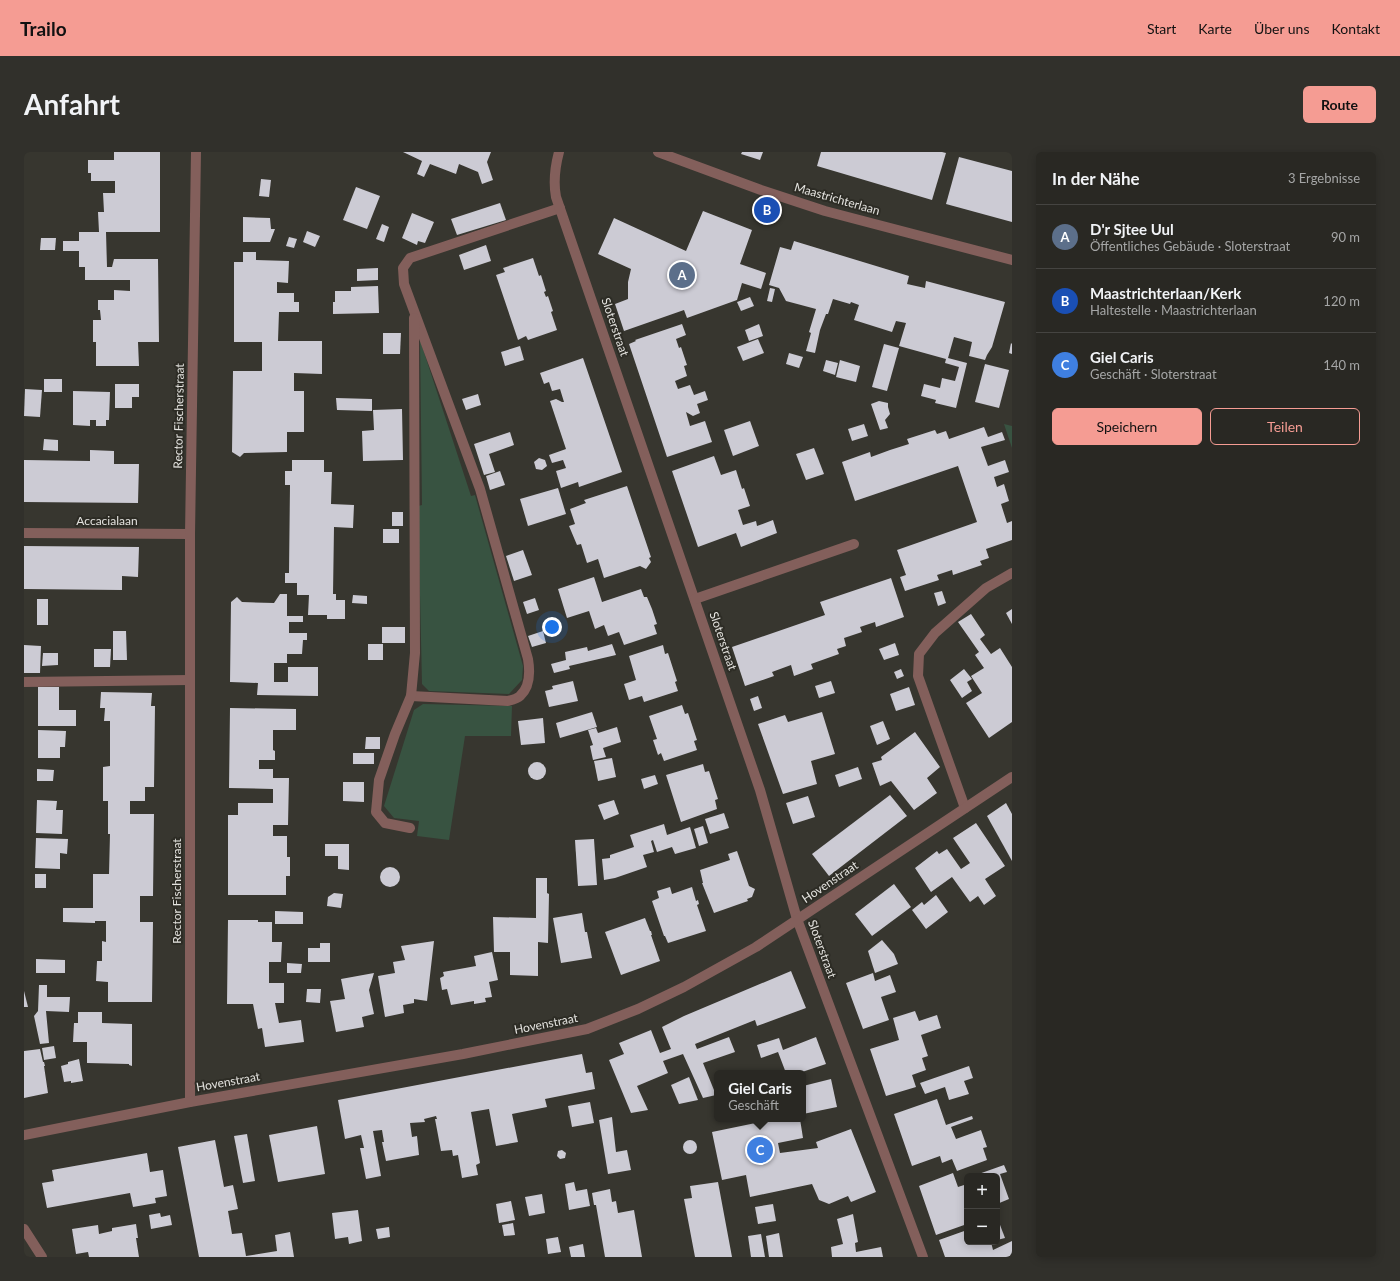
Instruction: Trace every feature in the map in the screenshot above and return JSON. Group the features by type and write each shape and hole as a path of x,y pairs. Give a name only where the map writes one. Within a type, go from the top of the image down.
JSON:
{"street":[{"name":"Rector Fischerstraat","path":"190,1102 190,534 196,152"},
{"name":"Sloterstraat","path":"560,152 556,163 554,184 556,197 760,790 797,919 923,1257"},
{"name":"Maastrichterlaan","path":"658,152 754,188 825,211 1012,260"},
{"path":"411,696 508,701 520,696 527,685 530,671 528,659 480,489 404,284 404,268 410,258 560,208"},
{"path":"410,828 385,823 376,812 379,780 395,734 411,696 415,653 414,310"},
{"name":"Accacialaan","path":"24,534 190,534"},
{"path":"695,599 854,544"},
{"path":"965,808 918,676 919,654 935,633 986,588 1012,573"},
{"path":"24,682 190,680"},
{"name":"Hovenstraat","path":"24,1135 190,1102 463,1054 586,1029 684,987 756,947 1012,777"},
{"path":"24,1229 42,1257"}],"green space":[{"path":"420,340 471,496 475,495 523,666 522,680 509,694 429,691 422,684 418,506 422,505"},
{"path":"1004,424 1012,426 1012,448"},
{"path":"423,704 512,706 511,736 465,736 449,840 417,836 419,821 394,818 384,806 414,710"}],"building":[{"path":"114,152 160,152 160,232 106,232 107,267 112,267 114,259 158,259 159,342 138,342 139,366 96,366 96,342 93,342 93,320 101,320 100,310 98,310 98,300 114,300 114,290 130,291 130,280 85,280 85,267 79,267 79,251 63,251 63,241 79,241 79,232 99,232 98,212 104,212 103,193 115,193 115,181 91,181 91,173 88,173 88,160 114,160"},
{"path":"403,152 491,152 487,162 493,180 482,184 478,172 459,164 456,174 430,164 424,177 417,174 422,161"},
{"path":"742,152 763,152 760,160 741,154"},
{"path":"821,152 946,153 932,200 817,166"},
{"path":"959,157 1012,171 1012,222 946,204"},
{"path":"261,179 271,180 269,197 259,196"},
{"path":"356,187 380,196 367,229 343,220"},
{"path":"500,203 506,220 457,235 451,219"},
{"path":"703,211 752,230 740,264 766,273 761,289 742,283 737,300 687,318 684,310 624,331 615,304 628,299 628,282 631,269 598,254 614,218 686,251"},
{"path":"412,213 434,222 425,243 418,241 417,245 402,238"},
{"path":"243,217 270,218 271,229 275,229 270,242 243,242"},
{"path":"382,224 389,227 384,242 376,239"},
{"path":"307,231 320,236 315,247 303,242"},
{"path":"289,237 297,239 294,248 286,246"},
{"path":"41,238 56,238 55,250 40,250"},
{"path":"794,241 909,276 907,284 925,288 926,281 1005,302 992,347 985,360 969,356 972,342 954,337 948,358 967,363 956,408 935,403 936,400 921,396 924,384 940,388 942,378 955,381 959,367 945,363 946,359 899,346 906,323 896,321 892,332 854,320 859,305 833,299 820,330 815,353 806,351 811,333 809,332 816,309 786,301 779,288 769,285 780,247 791,250"},
{"path":"486,245 491,261 464,270 459,255"},
{"path":"243,252 256,252 256,260 289,261 288,283 277,282 277,293 294,293 294,302 299,302 299,312 279,312 278,341 322,341 322,374 294,373 294,391 304,391 304,432 287,432 287,452 244,453 240,457 232,452 233,371 262,371 262,342 234,342 234,262 243,262"},
{"path":"533,258 539,276 541,275 546,291 544,292 546,297 548,296 553,311 551,312 557,330 528,340 526,336 518,340 496,275 505,272 503,268"},
{"path":"378,268 378,280 357,281 357,269"},
{"path":"378,286 379,313 333,314 335,291 351,291 351,287"},
{"path":"770,288 775,289 772,302 767,301"},
{"path":"750,297 754,306 741,311 737,302"},
{"path":"682,324 686,335 676,339 679,348 681,347 687,365 684,366 687,376 675,381 678,389 690,385 694,395 705,391 708,400 697,404 700,413 693,416 686,412 690,426 705,421 712,442 667,457 629,344 636,341 635,340"},
{"path":"759,324 763,336 749,341 745,330"},
{"path":"383,333 401,333 400,354 383,354"},
{"path":"758,339 764,353 743,361 737,347"},
{"path":"1011,343 1012,344 1012,354 1009,353"},
{"path":"884,344 899,348 887,391 872,387"},
{"path":"520,346 524,360 505,366 501,352"},
{"path":"789,353 803,357 799,368 786,364"},
{"path":"583,358 622,472 579,487 578,482 561,488 556,471 566,468 563,460 552,463 549,455 566,449 550,401 556,399 564,402 560,389 552,391 549,382 544,384 540,373"},
{"path":"826,360 838,363 835,375 823,371"},
{"path":"840,360 860,366 856,382 836,377"},
{"path":"985,364 1009,370 999,408 975,402"},
{"path":"44,379 62,379 62,392 44,392"},
{"path":"115,384 139,384 139,397 132,397 132,408 115,408"},
{"path":"25,389 42,390 40,417 24,416"},
{"path":"73,391 110,392 109,420 106,420 106,426 96,426 96,420 90,420 90,426 73,425"},
{"path":"478,394 481,405 466,410 462,399"},
{"path":"336,398 372,399 372,411 337,410"},
{"path":"879,401 888,403 890,414 885,420 888,428 880,430 871,404"},
{"path":"402,409 403,460 363,461 362,431 374,430 373,410"},
{"path":"750,421 759,446 733,456 724,430"},
{"path":"864,424 868,436 852,441 848,429"},
{"path":"984,427 988,437 1002,432 1005,440 981,447 988,466 1005,460 1009,472 994,477 997,487 1004,484 1009,501 1001,504 1007,523 1012,521 1012,540 986,549 989,558 980,561 982,565 953,575 952,570 937,575 939,580 905,591 900,577 906,575 897,550 977,522 958,466 855,501 842,462 870,452 871,457 909,444 907,439 935,430 937,434 946,431 949,439"},
{"path":"510,432 514,445 489,454 495,472 484,475 474,444"},
{"path":"44,439 58,440 58,451 43,450"},
{"path":"814,448 824,474 806,480 796,454"},
{"path":"90,450 114,451 114,464 139,464 138,503 24,502 24,460 90,461"},
{"path":"714,456 721,475 736,470 742,489 744,488 750,506 738,510 743,525 756,521 757,526 773,520 777,533 741,547 736,533 698,547 672,471"},
{"path":"539,458 545,460 547,466 542,470 536,469 534,462"},
{"path":"292,460 324,460 324,472 332,472 331,504 354,505 353,528 334,527 333,594 336,594 336,600 345,600 345,619 327,619 327,615 308,615 309,595 297,595 297,583 285,583 285,573 289,573 290,485 285,485 285,471 292,471"},
{"path":"500,471 505,485 490,490 486,476"},
{"path":"627,486 651,557 649,558 651,562 646,569 640,566 604,578 598,559 587,563 581,544 577,545 569,526 575,524 570,509 586,503 584,500"},
{"path":"558,488 566,514 528,526 520,499"},
{"path":"392,512 403,512 403,526 392,526"},
{"path":"383,529 399,529 399,543 383,543"},
{"path":"24,546 139,547 138,577 122,576 122,590 24,589"},
{"path":"523,550 532,575 514,581 506,556"},
{"path":"594,577 602,602 641,589 644,597 647,597 652,609 657,624 654,625 657,634 624,645 619,632 608,636 604,625 595,629 589,611 567,618 558,589"},
{"path":"891,578 904,617 876,627 875,622 860,627 862,632 844,638 846,646 837,649 839,654 811,664 813,669 794,676 791,665 772,672 774,676 745,686 732,647 825,615 820,602"},
{"path":"942,591 946,603 938,606 934,593"},
{"path":"280,594 287,594 287,616 303,616 303,622 289,622 289,633 307,633 307,640 303,640 302,654 287,654 287,663 274,663 274,682 288,682 288,667 318,667 318,696 257,695 258,683 230,682 231,602 237,597 242,602 274,603"},
{"path":"353,595 367,596 367,604 352,603"},
{"path":"535,598 539,610 527,614 523,602"},
{"path":"37,599 48,599 48,625 37,625"},
{"path":"1012,609 1012,624 1006,613"},
{"path":"971,614 985,635 980,639 991,654 1000,648 1012,667 1012,722 989,738 966,703 982,693 971,676 984,668 975,655 979,652 958,622"},
{"path":"382,627 405,627 405,643 382,643"},
{"path":"113,631 126,631 127,660 113,660"},
{"path":"543,631 546,643 532,647 528,636"},
{"path":"895,643 899,655 884,660 879,649"},
{"path":"368,644 383,644 383,660 368,660"},
{"path":"612,644 616,655 569,666 570,669 554,673 551,664 566,660 565,652 587,647 588,651"},
{"path":"24,645 41,646 40,673 24,673"},
{"path":"663,645 665,654 668,653 677,681 675,682 678,691 644,702 642,696 629,700 624,684 636,680 629,656"},
{"path":"94,649 111,649 110,667 94,667"},
{"path":"43,653 58,653 58,665 42,666"},
{"path":"901,669 904,676 897,679 894,672"},
{"path":"964,669 972,679 967,682 972,691 962,698 950,680"},
{"path":"573,681 578,701 549,707 545,691 553,689 552,686"},
{"path":"831,681 835,693 819,698 815,686"},
{"path":"38,687 59,687 59,710 76,710 76,726 38,726"},
{"path":"909,687 915,705 896,711 890,694"},
{"path":"101,692 152,693 151,706 155,706 154,787 145,787 145,801 130,801 130,814 154,814 153,896 140,896 140,922 153,922 152,1002 108,1002 108,982 96,981 97,961 102,961 102,941 106,942 106,921 95,921 95,923 63,922 63,908 93,908 93,874 109,874 110,834 108,834 108,801 103,801 103,767 110,766 110,721 104,721 105,708 100,708"},
{"path":"758,696 762,708 754,711 750,699"},
{"path":"682,705 685,714 688,713 697,740 694,741 697,750 664,761 661,753 658,755 653,740 657,739 649,716"},
{"path":"230,708 296,709 296,730 273,730 273,750 275,751 275,760 259,760 259,769 273,769 273,778 289,778 288,825 273,825 273,836 287,836 287,857 290,857 290,876 286,876 286,895 228,895 228,815 238,815 238,803 273,803 273,789 229,788"},
{"path":"592,712 597,727 560,738 556,723"},
{"path":"822,712 835,754 811,761 817,784 783,794 758,724 785,715 788,722"},
{"path":"543,718 545,743 521,745 518,721"},
{"path":"883,721 890,739 877,745 870,726"},
{"path":"617,727 621,742 603,748 606,757 593,760 590,746 593,745 588,730 596,728 598,733"},
{"path":"38,730 66,731 65,747 60,747 60,758 38,758"},
{"path":"915,732 940,767 927,778 937,793 914,810 891,781 880,786 872,763 882,760 881,757"},
{"path":"366,737 380,737 380,749 365,749"},
{"path":"353,753 374,753 374,764 353,764"},
{"path":"612,758 616,777 598,781 594,761"},
{"path":"533,762 541,762 546,767 544,778 541,780 533,780 528,775 528,767"},
{"path":"703,764 705,772 709,771 718,799 715,800 717,809 681,822 666,775"},
{"path":"858,767 862,779 839,787 835,775"},
{"path":"37,769 54,770 53,781 37,781"},
{"path":"655,775 658,784 644,789 641,779"},
{"path":"343,782 364,782 364,802 343,801"},
{"path":"890,795 907,816 829,876 812,854"},
{"path":"808,796 815,817 793,824 786,803"},
{"path":"37,800 57,801 56,810 63,810 62,834 36,833"},
{"path":"614,800 619,814 604,820 598,805"},
{"path":"1006,803 1012,814 1012,861 987,816"},
{"path":"724,813 729,828 710,834 705,819"},
{"path":"976,823 1005,866 985,879 996,896 984,905 978,896 970,902 952,877 931,892 915,868 937,851 939,854 947,849 961,869 970,863 953,838"},
{"path":"664,824 667,835 690,827 696,848 675,854 672,847 657,852 653,840 651,841 654,852 643,855 647,867 615,878 604,880 602,859 610,858 610,855 634,847 630,835"},
{"path":"703,826 708,843 699,846 694,829"},
{"path":"36,838 68,839 67,854 60,853 60,869 35,868"},
{"path":"594,839 597,885 578,886 575,840"},
{"path":"325,844 349,844 349,870 338,869 338,856 325,856"},
{"path":"737,851 749,886 755,889 752,897 747,899 748,901 714,913 702,883 700,870 730,860 728,854"},
{"path":"390,867 397,870 400,877 397,884 390,887 383,884 380,877 383,870"},
{"path":"35,874 46,874 46,888 35,888"},
{"path":"536,878 547,878 547,893 549,894 548,943 538,942 538,976 510,975 510,952 494,952 493,917 536,918"},
{"path":"894,884 911,907 872,936 855,914"},
{"path":"670,887 672,894 692,887 696,901 698,900 699,904 697,905 706,931 668,943 664,936 652,901 659,898 657,891"},
{"path":"334,893 343,894 341,908 327,906 328,897"},
{"path":"936,895 948,912 926,929 912,910 922,902 924,905"},
{"path":"275,911 303,912 303,924 275,924"},
{"path":"582,913 592,958 561,963 553,918"},
{"path":"645,918 651,931 660,961 621,975 605,932"},
{"path":"228,920 258,920 258,922 272,922 272,942 282,942 281,962 269,962 269,983 284,983 284,1003 275,1003 279,1023 301,1020 304,1042 265,1047 262,1028 258,1029 253,1004 227,1004"},
{"path":"882,940 894,954 898,964 875,973 868,951"},
{"path":"434,941 427,1001 414,999 414,1003 403,1005 404,1013 385,1017 378,976 395,973 393,962 405,960 401,946"},
{"path":"320,943 330,943 330,962 308,962 308,948 320,948"},
{"path":"492,952 498,980 489,982 492,997 485,998 486,1002 474,1004 474,1001 451,1005 447,989 442,990 440,978 444,976 443,972 476,966 474,956"},
{"path":"36,959 65,960 65,973 36,973"},
{"path":"287,963 302,964 301,973 287,973"},
{"path":"791,971 806,1008 757,1026 755,1020 695,1044 697,1049 729,1037 735,1052 703,1063 714,1090 714,1095 703,1098 683,1054 663,1061 668,1073 637,1086 648,1110 631,1113 609,1060 624,1054 619,1043 651,1030 660,1053 671,1049 662,1027 684,1016"},
{"path":"374,973 369,990 374,1014 362,1017 364,1027 336,1032 330,1001 345,999 341,979"},
{"path":"873,973 875,981 890,975 896,992 881,997 889,1020 863,1029 846,983"},
{"path":"39,985 47,985 47,997 70,997 69,1012 46,1011 49,1043 40,1044 34,1016 38,1011"},
{"path":"307,989 321,989 320,1003 306,1002"},
{"path":"24,991 28,1007 24,1007"},
{"path":"915,1011 919,1021 937,1015 941,1028 921,1035 928,1056 922,1058 926,1070 912,1075 916,1087 886,1096 870,1049 899,1040 893,1018"},
{"path":"78,1012 102,1012 102,1023 132,1024 132,1066 129,1064 87,1063 87,1042 73,1042 74,1023 78,1023"},
{"path":"816,1037 826,1064 806,1071 785,1070 778,1052 761,1058 757,1045 779,1038 783,1050"},
{"path":"54,1046 56,1058 44,1060 42,1048"},
{"path":"40,1049 45,1066 48,1093 24,1098 24,1051"},
{"path":"582,1054 586,1073 592,1072 595,1089 545,1099 547,1107 512,1114 518,1142 496,1146 489,1109 471,1112 480,1163 476,1165 478,1175 462,1178 458,1155 453,1156 452,1150 441,1151 435,1119 437,1119 436,1116 424,1119 425,1122 410,1123 412,1137 417,1136 419,1155 386,1161 382,1142 384,1142 382,1130 373,1131 381,1176 366,1179 360,1148 364,1148 361,1135 345,1139 338,1100"},
{"path":"79,1059 83,1081 71,1083 71,1081 64,1082 61,1066"},
{"path":"969,1066 973,1078 964,1081 969,1094 949,1100 945,1087 925,1094 920,1083"},
{"path":"689,1077 698,1100 679,1104 671,1085"},
{"path":"831,1079 837,1107 806,1113 806,1085"},
{"path":"937,1099 946,1125 972,1116 973,1119 951,1127 956,1139 981,1130 987,1147 983,1148 987,1160 957,1171 952,1159 942,1163 940,1156 912,1166 894,1114"},
{"path":"590,1102 594,1123 572,1127 568,1106"},
{"path":"612,1117 616,1152 627,1150 631,1170 608,1174 599,1120"},
{"path":"760,1122 800,1122 803,1138 778,1143 780,1153 818,1148 816,1142 851,1129 876,1192 851,1202 848,1196 829,1204 819,1200 812,1184 750,1197 746,1175 722,1180 712,1132"},
{"path":"317,1126 325,1174 278,1182 269,1135"},
{"path":"247,1134 255,1181 243,1183 234,1136"},
{"path":"215,1140 224,1187 233,1185 238,1209 228,1211 232,1234 242,1233 246,1256 277,1251 275,1235 290,1232 294,1257 199,1257 178,1147"},
{"path":"690,1140 695,1142 697,1147 695,1152 690,1154 685,1152 683,1147 685,1142"},
{"path":"562,1150 566,1153 565,1158 560,1159 557,1156 558,1151"},
{"path":"147,1153 150,1172 163,1170 167,1196 155,1198 156,1203 133,1207 130,1193 47,1208 42,1183 54,1181 52,1170"},
{"path":"1004,1165 1007,1172 1000,1174 981,1173"},
{"path":"953,1173 958,1187 964,1185 964,1225 936,1235 919,1186"},
{"path":"1000,1174 1009,1199 1000,1203"},
{"path":"574,1182 576,1191 587,1189 590,1206 569,1210 565,1184"},
{"path":"718,1182 732,1257 695,1257 684,1199 692,1198 690,1186"},
{"path":"610,1189 612,1202 616,1201 618,1213 634,1210 642,1257 605,1257 596,1205 594,1205 592,1193"},
{"path":"542,1194 545,1213 529,1216 525,1197"},
{"path":"511,1201 515,1220 499,1223 496,1204"},
{"path":"773,1204 776,1221 758,1224 755,1207"},
{"path":"358,1210 362,1241 349,1244 348,1237 335,1239 332,1213"},
{"path":"160,1213 161,1217 170,1215 172,1225 151,1229 149,1215"},
{"path":"853,1214 858,1242 855,1243 856,1252 881,1247 883,1257 832,1257 831,1247 843,1244 837,1219"},
{"path":"513,1223 515,1235 504,1236 502,1225"},
{"path":"136,1224 138,1238 136,1238 139,1257 89,1257 88,1252 76,1254 72,1229 98,1225 99,1234 112,1231 112,1228"},
{"path":"1000,1225 1005,1238 1000,1239"},
{"path":"389,1227 390,1237 378,1239 376,1229"},
{"path":"964,1231 964,1245 992,1245 993,1250 1012,1241 1012,1257 945,1257 939,1240"},
{"path":"779,1233 783,1257 769,1257 766,1236"},
{"path":"761,1234 765,1257 751,1257 748,1236"},
{"path":"558,1237 561,1252 548,1254 546,1239"},
{"path":"583,1244 585,1257 571,1257 569,1247"}],"place":[{"name":"Maastrichterlaan/Kerk","path":"767,210"},
{"name":"D'r Sjtee Uul","path":"682,275"},
{"name":"Giel Caris","path":"760,1150"}]}
